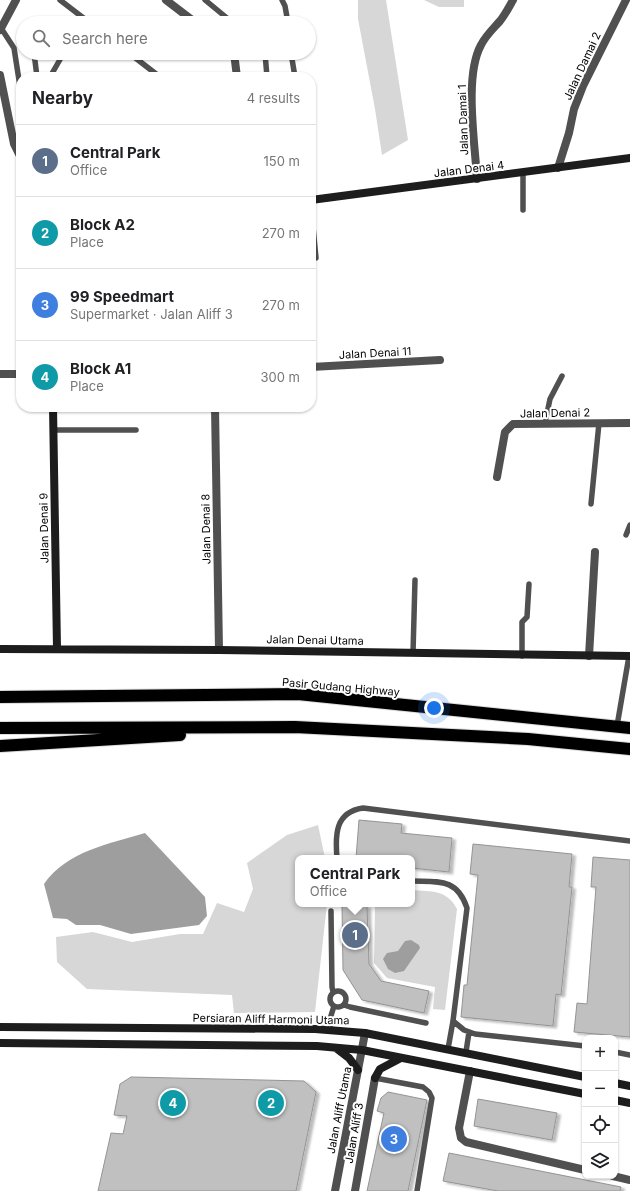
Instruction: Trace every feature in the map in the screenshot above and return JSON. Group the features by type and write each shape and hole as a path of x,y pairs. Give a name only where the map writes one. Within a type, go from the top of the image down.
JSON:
{"highway":[{"name":"Pasir Gudang Highway","path":"0,697 298,694 630,728"},
{"path":"0,746 295,727"},
{"path":"0,728 295,727 528,739 630,749"}],"street":[{"path":"1,29 16,0"},
{"path":"166,0 187,16"},
{"name":"Jalan Damai 1","path":"477,179 471,90 476,61 480,46 489,32 501,20 513,0"},
{"name":"Jalan Damai 2","path":"558,168 569,133 574,109 626,0"},
{"path":"235,60 236,72"},
{"path":"0,75 16,148"},
{"name":"Jalan Denai 4","path":"316,199 630,158"},
{"name":"Jalan Denai 11","path":"316,367 440,360"},
{"path":"0,374 16,374"},
{"name":"Jalan Denai 9","path":"53,412 57,648"},
{"name":"Jalan Denai 8","path":"215,412 218,650"},
{"name":"Jalan Denai 2","path":"497,477 503,438 508,428 513,424 630,423"},
{"path":"589,656 595,552"},
{"name":"Jalan Denai Utama","path":"0,649 57,648 522,656 630,656"},
{"name":"Persiaran Aliff Harmoni Utama","path":"0,1027 330,1030 366,1033 582,1076"},
{"name":"Jalan Aliff Utama","path":"335,1191 366,1033"},
{"path":"0,1043 336,1048 362,1050 582,1093"},
{"path":"336,1048 349,1058 358,1070"},
{"path":"375,1078 380,1069 401,1058"},
{"path":"470,1072 459,1128 461,1138 466,1142 582,1169"},
{"name":"Jalan Aliff 3","path":"355,1191 375,1078"},
{"path":"618,1084 630,1086"},
{"path":"618,1101 630,1103"},
{"path":"618,1177 630,1180"}],"lane":[{"path":"60,0 81,16"},
{"path":"205,0 224,16"},
{"path":"282,0 287,16"},
{"path":"1,29 14,48 18,72"},
{"path":"35,60 36,72"},
{"path":"53,72 60,60"},
{"path":"138,60 154,72"},
{"path":"266,60 267,72"},
{"path":"292,60 293,72"},
{"path":"522,210 523,173"},
{"path":"545,423 550,399 562,376"},
{"path":"591,504 598,423"},
{"path":"54,430 136,430"},
{"path":"626,535 630,525"},
{"path":"413,653 415,580"},
{"path":"522,656 522,622 527,617 529,584"},
{"path":"617,726 630,656"},
{"path":"337,855 336,836 339,824 345,815 353,810 363,808 630,841"},
{"path":"415,881 446,883 460,892 466,908 453,1021 448,1049"},
{"path":"331,911 333,992 330,1002 334,1006 339,1007 344,1004 346,997 344,993 338,990 333,992"},
{"path":"344,1004 350,1007 426,1023"},
{"path":"330,1030 330,1019 334,1006"},
{"path":"453,1021 469,1032 483,1036 560,1042 582,1046"},
{"path":"466,1052 469,1032"},
{"path":"618,1053 630,1055"},
{"path":"375,1078 423,1087 429,1092 432,1098 417,1191"}],"shaded area":[{"path":"358,0 386,0 408,140 382,155 358,19"},
{"path":"424,0 464,0 464,7 439,7"},
{"path":"318,825 324,855 295,855 295,907 327,907 315,1012 234,1013 232,995 87,989 57,962 56,937 93,932 132,942 180,934 203,934 217,903 244,912 253,889 247,863 287,835"},
{"path":"145,833 205,897 207,916 199,925 131,934 100,925 76,925 67,919 53,918 44,884 53,873 64,864 90,850"},
{"path":"415,890 438,893 448,898 453,903 457,909 445,1010 433,1009 435,987 387,978 374,963 375,907 415,907"},
{"path":"411,940 419,945 420,948 404,971 395,973 388,969 383,959 387,953 398,951 405,941"}],"building":[{"path":"359,820 402,824 401,833 452,838 449,872 415,868 415,855 356,855"},
{"path":"473,844 572,854 569,887 572,887 561,995 556,994 553,1026 461,1017 464,985 467,985 478,875 470,874"},
{"path":"593,857 630,860 630,1037 574,1032 577,1003 587,1004 596,887 591,887"},
{"path":"342,907 367,907 369,964 381,981 429,991 424,1013 362,1000 343,970"},
{"path":"131,1077 304,1081 316,1092 296,1191 98,1191 111,1133 123,1134 127,1116 114,1115 120,1084"},
{"path":"388,1092 427,1100 408,1191 367,1191 384,1113 377,1111 381,1098"},
{"path":"478,1099 557,1113 552,1140 474,1126"},
{"path":"449,1153 621,1187 620,1191 498,1191 443,1181"}],"place":[{"name":"Central Park","path":"355,935"},
{"name":"Block A1","path":"173,1103"},
{"name":"Block A2","path":"271,1103"},
{"name":"99 Speedmart","path":"394,1139"}]}
